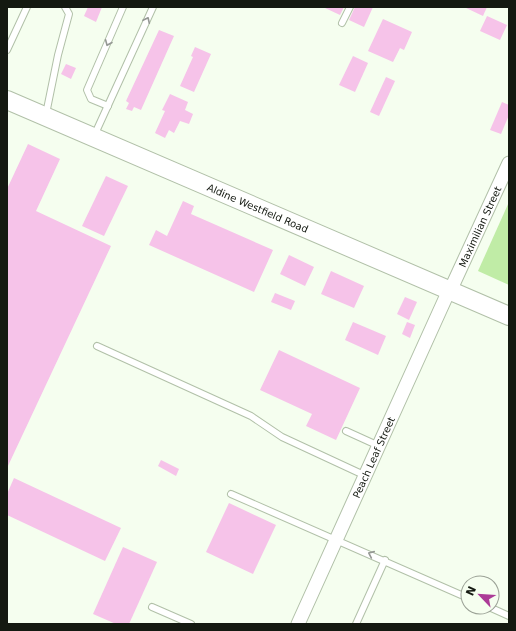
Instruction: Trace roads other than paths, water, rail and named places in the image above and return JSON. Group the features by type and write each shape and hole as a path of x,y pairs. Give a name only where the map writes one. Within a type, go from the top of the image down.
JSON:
{"main road":[{"name":"Aldine Westfield Road","path":"7,100 509,316"}],"street":[{"name":"Maximilian Street","path":"450,291 509,163"},
{"name":"Peach Leaf Street","path":"298,624 366,476 422,348 450,291"}],"lane":[{"path":"7,50 27,7"},
{"path":"46,117 58,55 69,14 65,7"},
{"path":"108,106 91,99 88,90 123,7"},
{"path":"93,137 153,7"},
{"path":"342,23 350,7"},
{"path":"98,346 251,416 282,437 366,476"},
{"path":"346,431 379,446"},
{"path":"231,494 385,560 460,594"},
{"path":"356,624 385,560"},
{"path":"152,607 191,624"}]}
